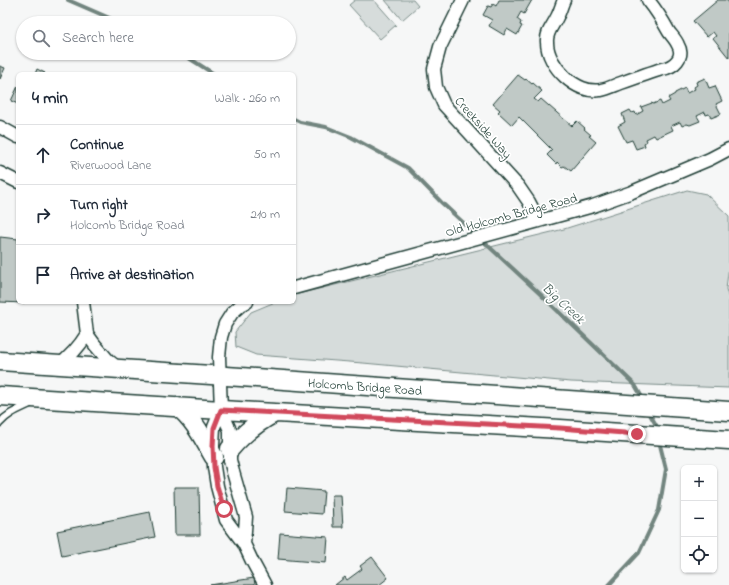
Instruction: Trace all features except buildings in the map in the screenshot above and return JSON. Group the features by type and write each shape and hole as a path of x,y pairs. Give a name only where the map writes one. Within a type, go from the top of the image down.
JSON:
{"main road":[{"name":"Holcomb Bridge Road","path":"0,361 728,411"},
{"path":"0,396 178,408 560,428 729,440"},
{"path":"178,408 186,415 196,428 214,458"},
{"path":"230,449 249,429 275,413"}],"street":[{"name":"Creekside Way","path":"463,0 440,46 434,69 436,87 444,105 518,186 529,202 539,221"},
{"path":"564,0 556,19 548,32 546,42 548,52 558,70 577,86 589,90 600,91 662,68 668,68 674,65 679,59 680,52 678,44 659,13 648,0"},
{"path":"0,127 16,136"},
{"name":"Old Holcomb Bridge Road","path":"296,287 593,206 632,192 710,159 729,149"},
{"path":"0,174 16,181"},
{"path":"83,304 87,334 108,360 119,369"},
{"path":"243,304 232,313 225,324 221,337 219,357 221,410 230,430 230,460 246,517 244,544"},
{"path":"58,366 73,354 87,334"},
{"path":"221,410 214,428 214,467 217,486 226,520 244,544 265,585"}],"lane":[{"path":"0,424 4,418 10,414 41,399"}],"shaded area":[{"path":"355,0 374,0 396,25 380,39 349,5"},
{"path":"385,0 413,0 418,6 402,20"},
{"path":"687,190 706,194 729,216 729,265 726,289 729,299 729,388 571,382 256,355 236,347 235,332 251,312 270,304 296,304 296,295 564,229"}],"waterway":[{"name":"Big Creek","path":"68,0 105,16"},
{"name":"Big Creek","path":"192,60 211,72"},
{"name":"Big Creek","path":"296,120 326,127 351,137 408,168 442,203 635,385 643,399"},
{"name":"Big Creek","path":"648,411 656,425 657,430"},
{"name":"Big Creek","path":"609,585 639,553 659,510 666,469 659,441"}],"route":[{"path":"224,509 217,486 213,446 214,428 221,410 560,428 637,434"}]}
